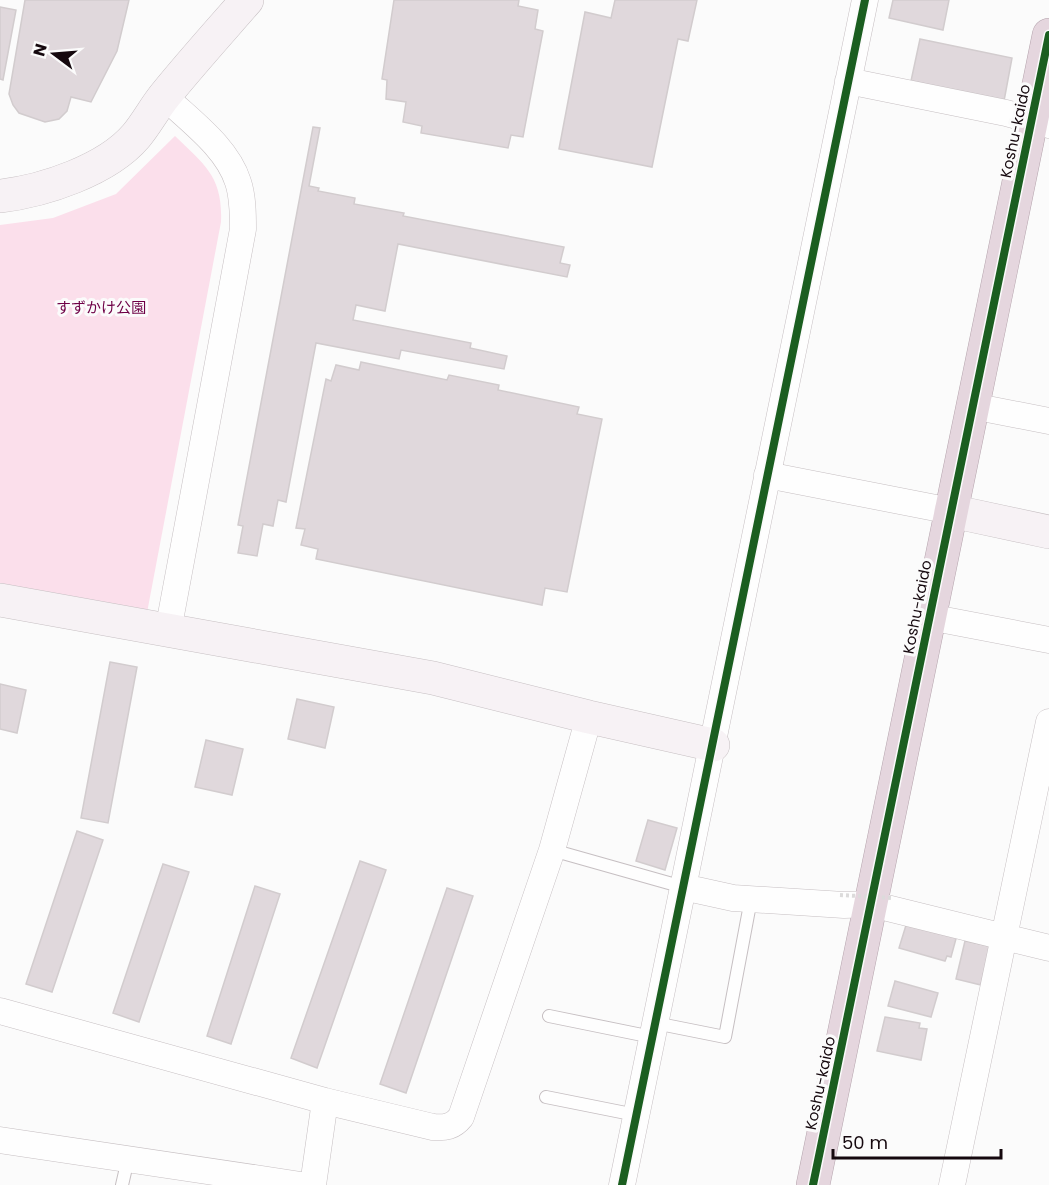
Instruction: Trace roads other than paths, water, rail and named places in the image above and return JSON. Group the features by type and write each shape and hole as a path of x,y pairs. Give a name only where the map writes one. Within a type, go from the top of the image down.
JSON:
{"highway":[{"name":"Koshu-kaido","path":"813,1185 868,899 972,406 1040,122 1049,35"}],"street":[{"path":"0,196 40,189 84,172 136,137 164,96 247,0"},
{"path":"622,1185 865,0"},
{"path":"848,81 1040,122"},
{"path":"0,180 50,169 80,156 164,96"},
{"path":"164,96 216,146 229,162 238,182 243,209 243,229 168,631"},
{"path":"972,406 1049,421"},
{"path":"767,475 1049,532"},
{"path":"0,600 433,678 713,745"},
{"path":"929,617 1049,640"},
{"path":"0,1011 325,1101 433,1127 445,1128 455,1124 461,1117 552,850 590,717"},
{"path":"952,1185 1049,722"},
{"path":"683,887 733,898 844,905 868,899 1049,948"},
{"path":"313,1185 325,1101"},
{"path":"0,1140 301,1185"}],"lane":[{"path":"552,850 683,887"},
{"path":"549,1016 725,1037 751,899"},
{"path":"546,1097 636,1115"},
{"path":"122,1185 128,1159"}],"park label":[{"name":"すずかけ公園","path":"101,307"}]}
